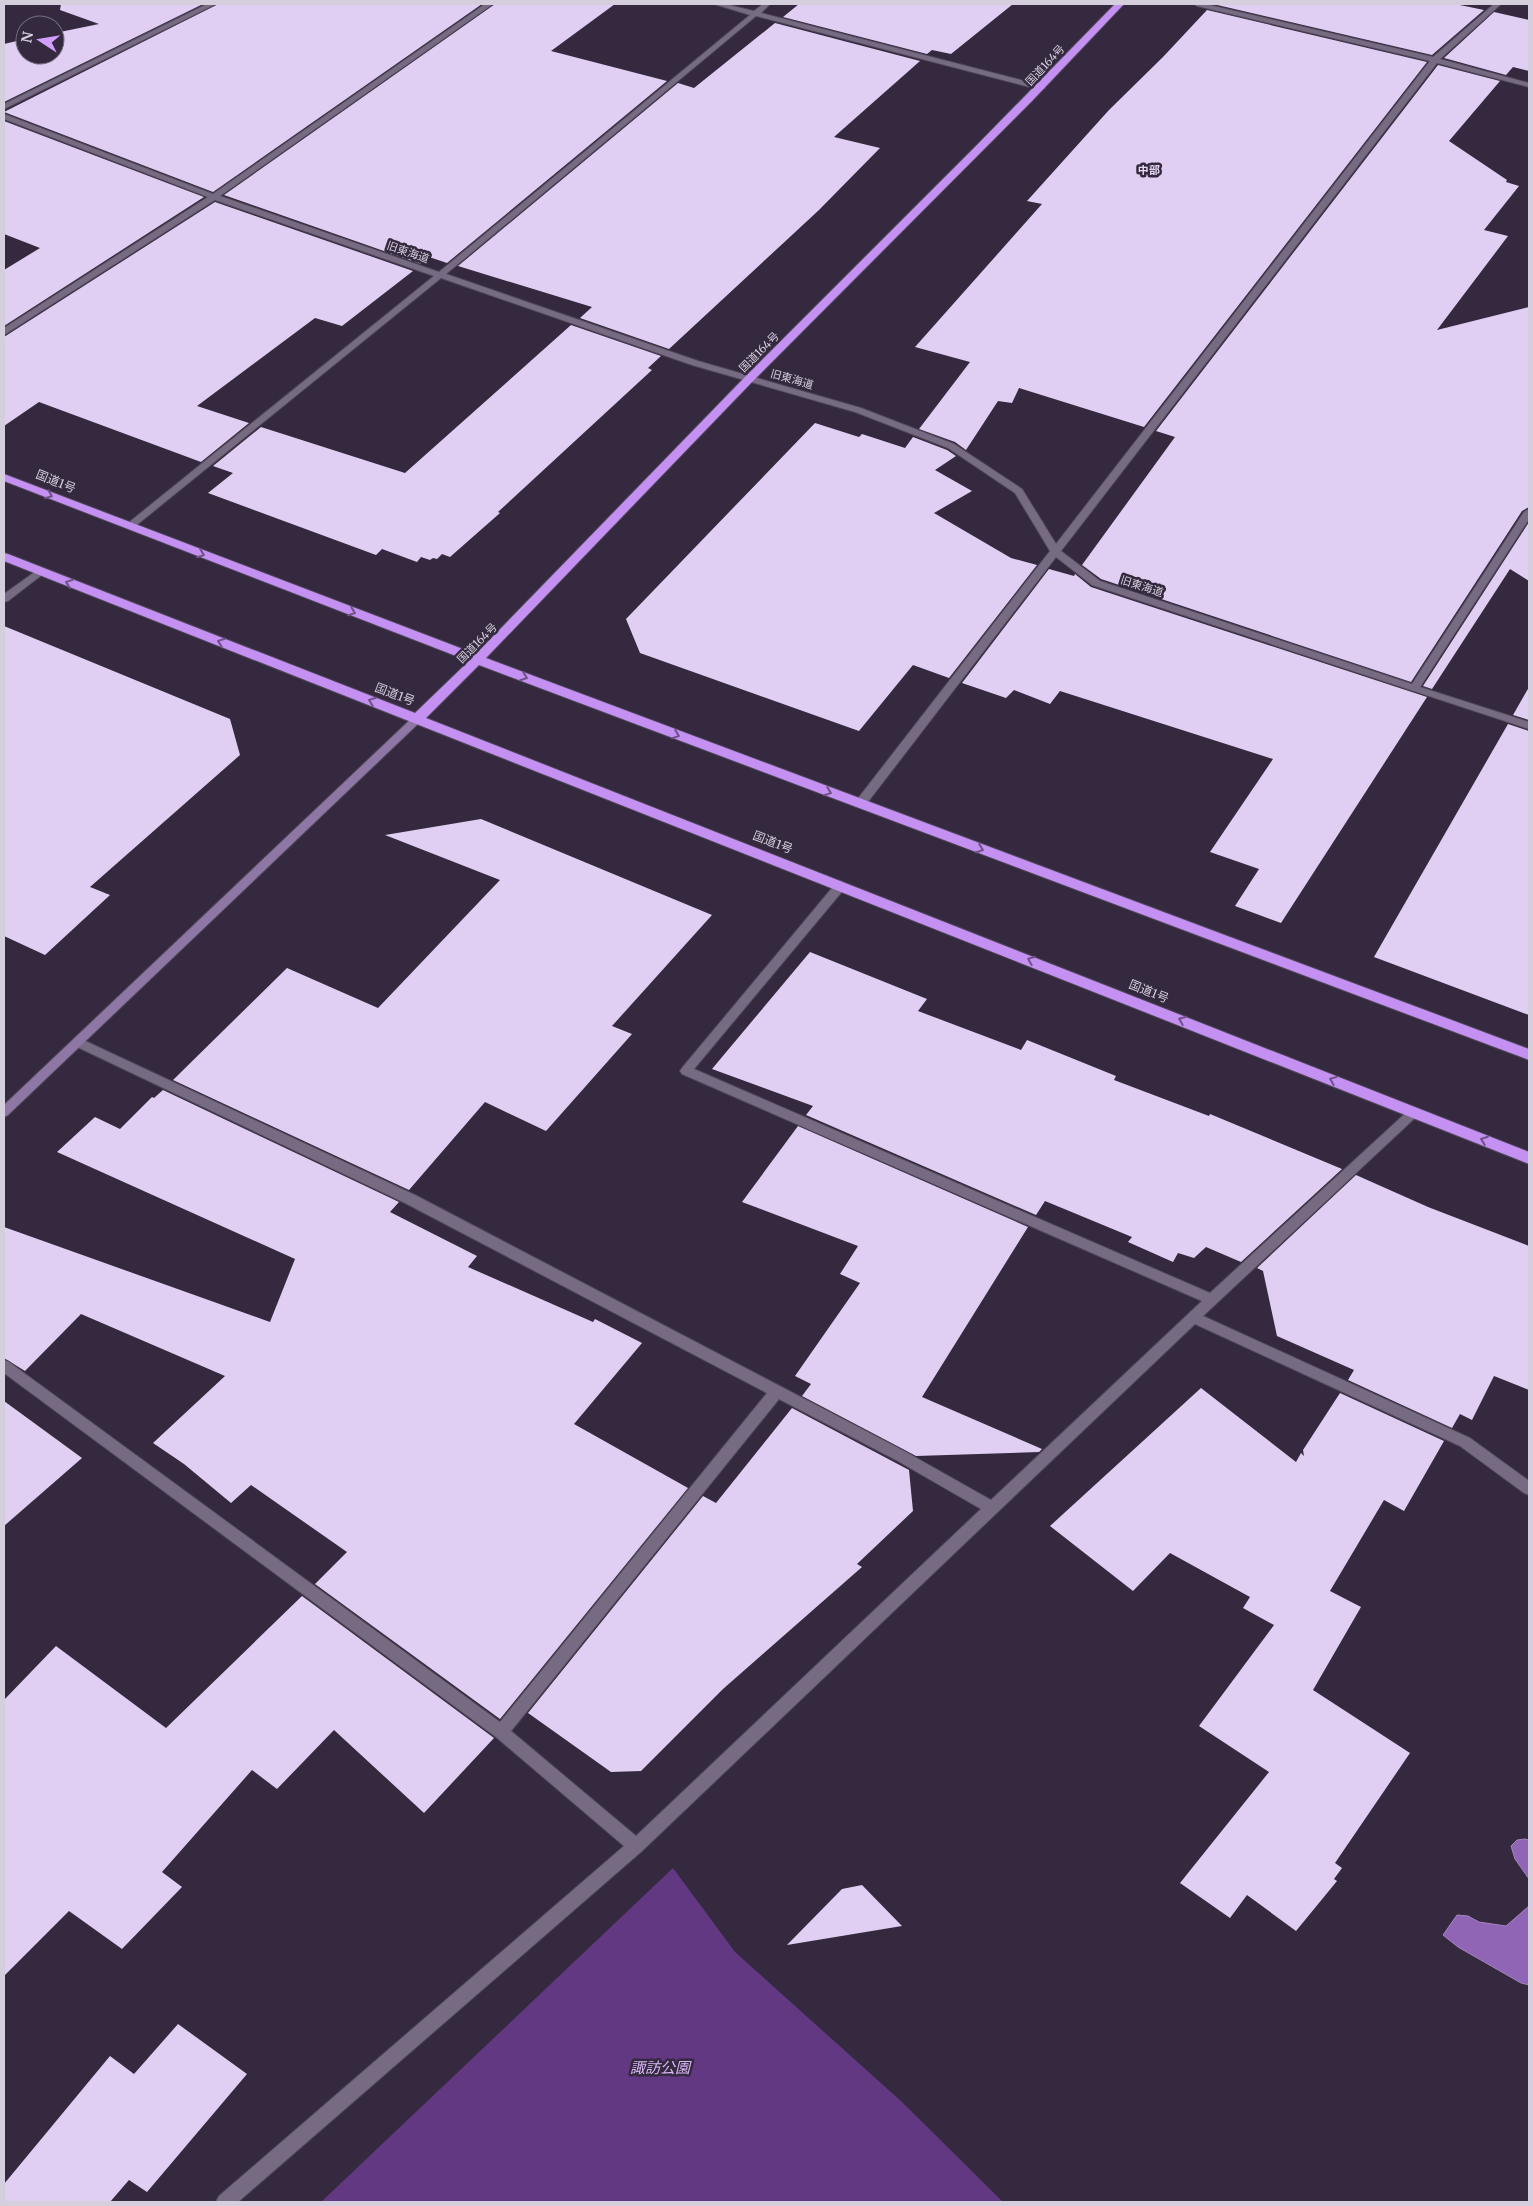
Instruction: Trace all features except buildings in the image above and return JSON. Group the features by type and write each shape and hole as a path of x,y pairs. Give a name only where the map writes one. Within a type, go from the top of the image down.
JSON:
{"highway":[{"name":"国道164号","path":"418,719 478,660 750,379 1042,88 1120,4"},
{"name":"国道1号","path":"4,477 478,660 1529,1055"},
{"name":"国道1号","path":"4,557 841,884 1529,1158"}],"street":[{"path":"4,107 212,4"},
{"path":"4,332 214,197 489,4"},
{"path":"717,4 1042,88"},
{"path":"130,526 440,275 767,4"},
{"path":"1197,4 1435,60 1529,85"},
{"path":"860,804 1435,60 1498,4"},
{"name":"旧東海道","path":"4,116 214,197 695,362 858,410 951,446 1019,491 1056,552 1096,583 1529,726"},
{"path":"1414,688 1529,512"},
{"path":"4,599 39,572"},
{"path":"4,1112 418,719"},
{"path":"841,884 686,1071 1213,1300"},
{"path":"77,1042 410,1199 901,1456 992,1508"},
{"path":"225,2202 636,1846 1194,1317 1414,1113"},
{"path":"1194,1317 1466,1442 1529,1489"},
{"path":"4,1366 501,1732 636,1846"},
{"path":"501,1732 777,1391"}],"green space":[{"name":"諏訪公園","path":"673,1868 735,1952 902,2102 1003,2202 321,2202"}],"shaded area":[{"path":"1517,1840 1529,1840 1529,1879 1515,1859 1511,1846"},
{"path":"1529,1906 1529,1985 1521,1983 1458,1947 1443,1935 1457,1915 1468,1916 1479,1922 1506,1926"}],"district":[{"name":"中部","path":"1149,170"}]}
